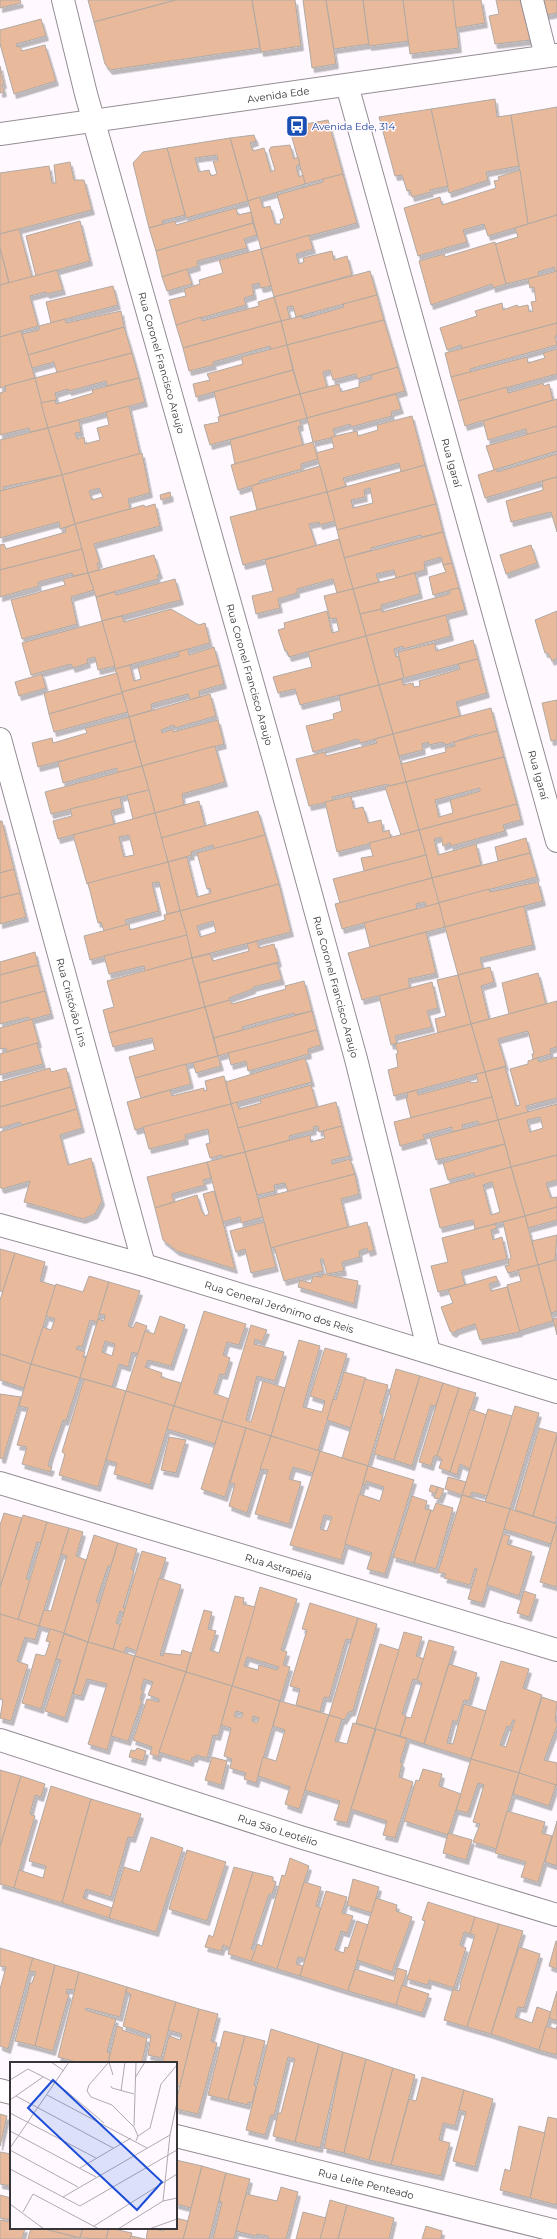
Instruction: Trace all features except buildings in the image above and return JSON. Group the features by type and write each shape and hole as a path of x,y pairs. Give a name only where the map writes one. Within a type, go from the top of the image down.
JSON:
{"street":[{"name":"Rua Coronel Francisco Araujo","path":"63,0 94,121 273,755 354,1051 428,1352"},
{"path":"532,0 552,55"},
{"name":"Avenida Ede","path":"0,134 552,55"},
{"name":"Rua Igaraí","path":"347,85 557,841"},
{"name":"Rua Cristóvão Lins","path":"0,739 144,1265"},
{"name":"Rua General Jerônimo dos Reis","path":"0,1225 144,1265 557,1392"},
{"name":"Rua Astrapéia","path":"0,1483 557,1650"},
{"name":"Rua São Leotélio","path":"0,1740 300,1837 557,1915"},
{"path":"0,2090 10,2093"},
{"name":"Rua Leite Penteado","path":"177,2136 557,2231"}],"place":[{"name":"Avenida Ede, 314","path":"297,126"}]}
